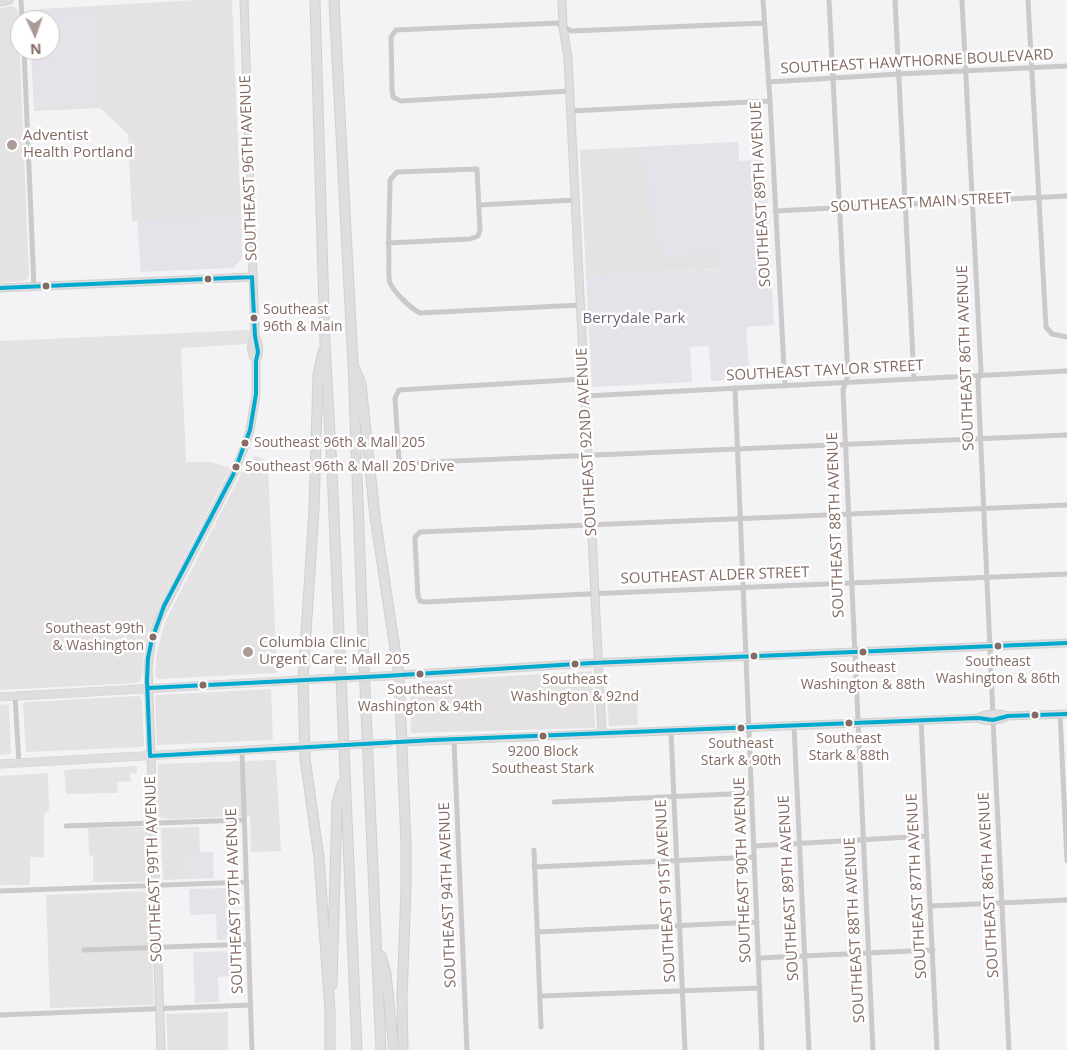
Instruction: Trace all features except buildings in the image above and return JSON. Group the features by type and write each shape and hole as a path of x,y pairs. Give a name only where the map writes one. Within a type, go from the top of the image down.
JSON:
{"highway":[{"path":"315,0 325,344 357,1050"},
{"path":"334,0 353,364 381,1050"},
{"path":"325,344 318,375 314,509 298,680 306,747 305,758 319,858 330,1011 330,1050"},
{"path":"353,364 361,384 375,517 399,675 403,742 406,879 402,989 403,1050"},
{"path":"330,1011 334,962 337,803 345,776"},
{"path":"377,944 386,973 394,1050"}],"main road":[{"path":"0,697 399,675"},
{"path":"0,764 403,742"}],"street":[{"path":"0,2 9,0"},
{"name":"SOUTHEAST 96TH AVENUE","path":"148,688 148,658 158,620 233,475 245,446 255,402 256,361 253,356 252,346 255,336 244,0"},
{"name":"SOUTHEAST 92ND AVENUE","path":"562,0 570,91 602,734"},
{"name":"SOUTHEAST 89TH AVENUE","path":"763,0 785,386"},
{"name":"SOUTHEAST 88TH AVENUE","path":"829,0 848,375 843,390 873,1050"},
{"path":"895,0 914,379"},
{"name":"SOUTHEAST 86TH AVENUE","path":"962,0 981,371 979,376 981,438 1009,1050"},
{"path":"1028,0 1046,327 1052,334 1067,337"},
{"path":"570,91 401,101 393,97 392,34 396,30 557,23 571,31 764,23"},
{"path":"24,60 34,286"},
{"name":"SOUTHEAST HAWTHORNE BOULEVARD","path":"768,82 1067,66"},
{"path":"571,111 770,101"},
{"path":"388,243 470,239 478,236 480,230 477,169 395,173 390,180 388,243 389,277 395,290 415,311 420,313 580,305"},
{"name":"SOUTHEAST MAIN STREET","path":"775,210 1067,196"},
{"path":"479,205 575,200"},
{"path":"0,288 252,276"},
{"name":"SOUTHEAST TAYLOR STREET","path":"585,396 1067,371"},
{"path":"584,379 404,389 397,392 395,398 399,460 408,463 1067,434"},
{"name":"SOUTHEAST 90TH AVENUE","path":"735,388 762,1050"},
{"path":"591,524 1067,505"},
{"name":"SOUTHEAST ALDER STREET","path":"591,524 420,532 415,540 418,596 420,601 1067,574"},
{"path":"399,675 599,663 1067,644"},
{"name":"SOUTHEAST 99TH AVENUE","path":"148,688 161,1050"},
{"path":"15,696 19,763"},
{"path":"403,742 978,718 982,715 993,717 1003,714 1008,716 1063,714 1067,861"},
{"name":"SOUTHEAST 87TH AVENUE","path":"921,720 937,1050"},
{"name":"SOUTHEAST 89TH AVENUE","path":"794,725 809,1050"},
{"name":"SOUTHEAST 91ST AVENUE","path":"671,731 685,1050"},
{"name":"SOUTHEAST 94TH AVENUE","path":"454,740 467,1050"},
{"name":"SOUTHEAST 97TH AVENUE","path":"242,751 252,1050"},
{"path":"554,802 752,793"},
{"path":"66,826 244,820"},
{"path":"755,846 927,836"},
{"path":"534,850 541,1027"},
{"path":"534,867 754,857"},
{"path":"0,891 247,882"},
{"path":"931,906 1067,900"},
{"path":"537,932 757,922"},
{"path":"84,950 249,944"},
{"path":"759,958 933,950"},
{"path":"540,996 760,988"},
{"path":"0,1015 250,1005"}],"shaded area":[{"path":"199,0 232,0 241,216 132,221 128,134 100,108 34,111 31,60 60,60 60,10 39,10"},
{"name":"Adventist Health Portland","path":"11,6 17,10 10,10 10,60 20,60 29,275 23,281 0,283 0,9"},
{"path":"738,142 739,161 765,160 771,266 586,276 580,150"},
{"path":"250,330 250,344 181,348 186,462 211,462 230,468 152,621 145,644 141,681 137,683 0,690 0,341"},
{"path":"256,456 265,460 268,466 277,673 157,679 155,674 156,658 168,616 248,460"},
{"path":"592,671 595,728 411,733 410,682"},
{"path":"271,689 273,740 157,745 156,695"},
{"path":"139,696 142,699 144,746 142,747 26,752 23,704 26,702"},
{"path":"607,697 637,697 638,725 609,726"},
{"path":"9,704 11,754 0,755 0,705"},
{"path":"276,760 281,851 251,852 250,816 172,819 161,818 157,814 158,764"},
{"path":"137,766 137,773 130,774 131,781 117,782 118,793 66,794 64,770"},
{"path":"48,773 49,810 44,814 44,857 30,857 30,885 0,885 0,776"},
{"path":"149,827 150,882 93,882 93,856 89,855 88,828"},
{"path":"199,827 200,853 187,853 188,879 163,880 161,828"},
{"path":"150,891 154,1005 50,1008 46,895"},
{"path":"228,1012 228,1050 168,1050 166,1014"}],"green space":[{"path":"92,9 98,15 101,104 35,107 33,60 60,60 60,11"},
{"name":"Berrydale Park","path":"738,142 739,161 765,160 774,325 746,327 750,379 711,381 709,346 690,347 692,382 592,387 586,276 721,269 719,253 666,257 651,231 647,161 641,161 641,157 638,157 638,149 656,148 656,146"},
{"path":"241,216 242,258 233,268 141,272 137,220"},
{"path":"213,852 214,878 188,879 187,853"},
{"path":"227,888 230,939 217,940 216,914 190,915 189,889"},
{"path":"230,951 231,976 218,977 219,1002 195,1003 193,952"}],"transit line":[{"path":"0,288 252,277"},
{"path":"150,756 147,680 148,658 152,639 164,606 233,475 250,430 256,394 256,361 258,352 255,336 252,277"},
{"path":"148,688 592,663 1067,643"},
{"path":"150,756 434,740 978,718 993,720 1008,716 1067,714"}],"place":[{"name":"Adventist Health Portland","path":"12,145"},
{"name":"Southeast 96th & Main","path":"254,318"},
{"name":"Southeast 96th & Mall 205","path":"245,443"},
{"name":"Southeast 96th & Mall 205 Drive","path":"236,467"},
{"name":"Southeast 99th & Washington","path":"153,637"},
{"name":"Southeast Washington & 86th","path":"998,646"},
{"name":"Columbia Clinic Urgent Care: Mall 205","path":"248,652"},
{"name":"Southeast Washington & 88th","path":"863,652"},
{"name":"Southeast Washington & 92nd","path":"575,664"},
{"name":"Southeast Washington & 94th","path":"420,674"},
{"name":"Southeast Stark & 88th","path":"849,723"},
{"name":"Southeast Stark & 90th","path":"741,728"},
{"name":"9200 Block Southeast Stark","path":"543,736"}]}
